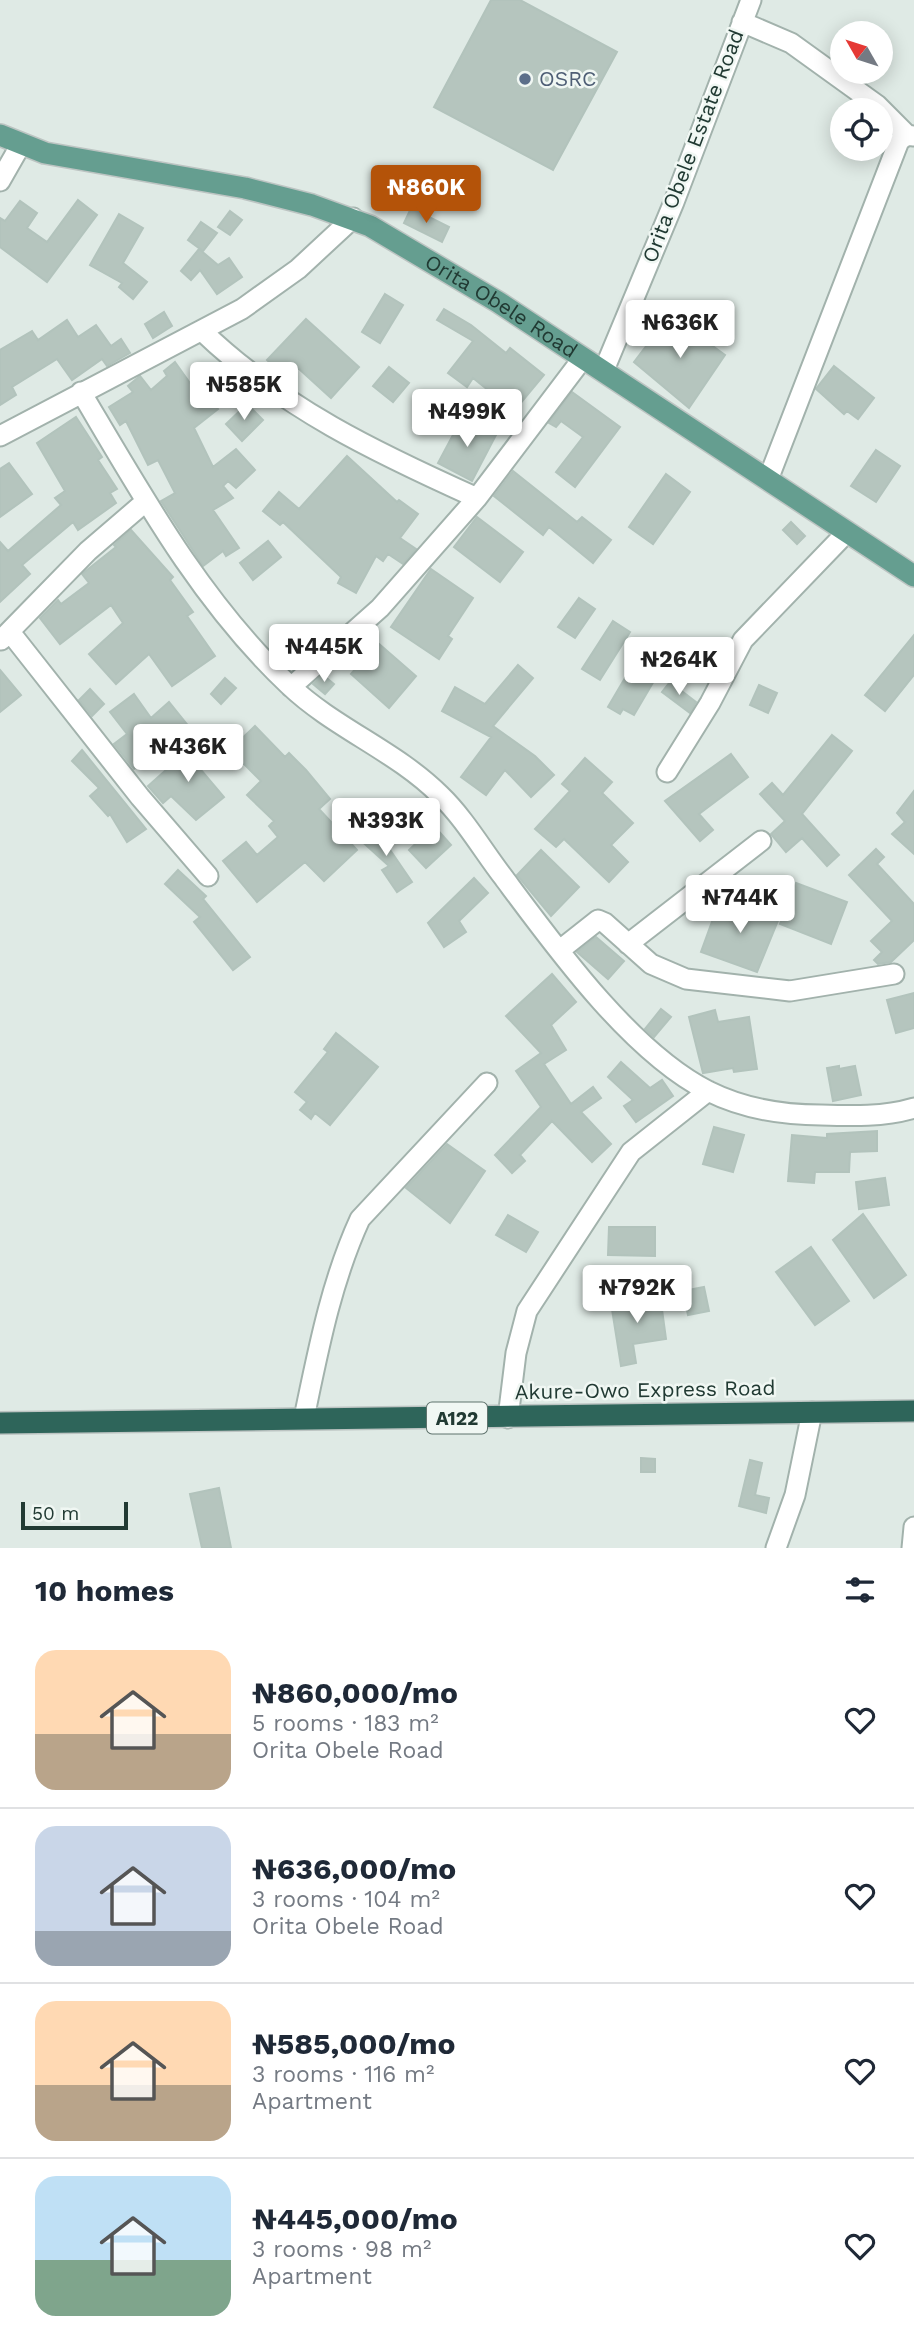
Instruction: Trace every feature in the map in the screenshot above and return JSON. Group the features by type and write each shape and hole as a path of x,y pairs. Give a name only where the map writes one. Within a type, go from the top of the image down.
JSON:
{"highway":[{"name":"Akure-Owo Express Road","path":"0,1423 914,1411"}],"main road":[{"name":"Orita Obele Road","path":"0,135 20,146 103,165 245,188 353,218 438,263 769,477 914,576"}],"street":[{"name":"Orita Obele Estate Road","path":"604,370 674,202 751,0"},
{"path":"742,22 791,43 877,105 910,135 899,141 769,477"},
{"path":"0,181 20,146"},
{"path":"0,436 202,331 263,296 298,269 353,218"},
{"path":"202,331 227,355 300,409 382,455 477,498"},
{"path":"291,687 380,608 477,498 583,358"},
{"path":"81,392 145,502 211,599 291,687 440,794 560,950 649,1049 676,1072 708,1091 737,1103 786,1115 861,1116 914,1108"},
{"path":"0,445 18,426"},
{"path":"145,502 88,551 5,636 208,876"},
{"path":"667,772 692,734 743,640 848,532"},
{"path":"628,944 761,841"},
{"path":"560,950 598,920 666,972 686,979 750,989 809,990 894,974"},
{"path":"304,1418 330,1308 348,1247 360,1219 487,1083"},
{"path":"508,1418 516,1353 527,1311 631,1152 708,1091"},
{"path":"776,1548 795,1495 812,1412"},
{"path":"912,1548 914,1527"}],"building":[{"name":"OSRC","path":"491,0 520,0 617,52 553,170 434,107"},
{"path":"78,200 97,215 47,282 0,247 0,218 5,221 20,201 37,213 27,228 47,242"},
{"path":"411,208 449,227 442,242 404,223"},
{"path":"230,211 242,220 230,235 218,227"},
{"path":"119,214 143,228 123,263 147,282 133,299 119,287 122,283 90,265"},
{"path":"201,222 217,233 203,251 188,240"},
{"path":"199,249 218,265 229,258 242,277 217,294 200,270 191,280 181,271"},
{"path":"385,294 403,305 380,343 362,332"},
{"path":"444,309 471,325 506,353 510,348 544,375 514,411 473,378 467,387 448,373 473,341 437,320"},
{"path":"164,312 172,326 153,338 145,324"},
{"path":"670,315 725,355 689,408 634,362"},
{"path":"306,319 359,367 331,398 298,368 287,379 267,360"},
{"path":"67,320 78,337 96,325 111,346 121,339 130,353 107,366 102,359 72,380 57,359 12,387 16,395 0,405 0,350 32,331 38,340"},
{"path":"175,362 197,393 202,389 218,409 194,428 213,467 236,449 255,470 236,488 228,481 223,486 233,498 213,510 239,548 226,556 223,551 203,566 161,501 175,493 158,460 148,465 126,421 120,425 109,407 133,392 128,386 140,376 151,390 167,376 164,371"},
{"path":"834,366 874,398 858,419 847,411 844,414 816,389"},
{"path":"389,367 409,383 393,402 373,386"},
{"path":"572,392 620,427 575,487 556,472 583,437 561,421 556,427 549,423"},
{"path":"247,404 263,420 242,441 226,424"},
{"path":"76,417 102,457 98,460 117,489 110,493 116,503 78,530 73,522 22,565 30,574 0,602 0,542 8,551 61,505 55,498 65,491 37,443"},
{"path":"462,418 496,435 472,481 438,463"},
{"path":"876,450 900,466 876,502 851,486"},
{"path":"347,456 397,502 399,500 418,514 400,538 416,549 403,564 388,554 383,561 376,556 356,593 338,583 341,577 283,522 280,525 263,511 279,492 299,509"},
{"path":"9,463 32,494 0,517 0,469"},
{"path":"513,471 577,522 582,517 611,540 593,563 549,527 543,535 494,496"},
{"path":"666,474 690,492 653,544 629,527"},
{"path":"477,517 523,552 500,582 454,547"},
{"path":"791,522 805,536 797,544 783,530"},
{"path":"131,530 173,577 170,580 193,612 187,616 215,656 172,686 149,654 116,684 89,654 123,623 111,605 60,644 40,618 58,600 61,604 89,583 82,574 116,547 114,545"},
{"path":"268,541 281,557 253,580 240,563"},
{"path":"431,569 473,598 448,636 452,639 439,659 391,627"},
{"path":"579,598 595,609 575,638 558,627"},
{"path":"613,621 630,632 600,680 582,669"},
{"path":"914,635 914,675 885,711 865,695"},
{"path":"378,643 416,676 389,708 351,674"},
{"path":"518,665 533,678 493,726 535,756 554,775 531,797 505,770 486,795 461,777 491,737 442,711 455,687 485,704"},
{"path":"632,666 655,679 634,715 623,709 620,714 608,707"},
{"path":"0,670 21,695 0,712"},
{"path":"323,675 334,684 325,694 313,684"},
{"path":"225,678 236,688 221,704 211,694"},
{"path":"670,682 696,702 690,713 662,692"},
{"path":"759,685 777,693 768,713 750,705"},
{"path":"90,689 104,704 92,716 79,700"},
{"path":"134,694 151,718 169,702 190,728 134,769 114,744 127,734 110,712"},
{"path":"255,726 285,757 289,753 330,799 319,809 357,850 324,881 305,862 257,902 223,861 246,842 257,855 278,837 269,826 274,821 247,795 261,781 230,750"},
{"path":"832,735 852,751 802,814 839,855 827,866 802,838 786,852 771,834 785,821 760,794 772,783 783,795"},
{"path":"194,745 209,762 201,770 224,797 196,820 171,796 163,803 148,786"},
{"path":"82,750 146,829 127,842 110,814 108,816 90,796 99,788 72,761"},
{"path":"731,754 748,777 699,814 713,830 700,841 665,801"},
{"path":"585,758 612,782 602,793 633,823 611,845 628,862 609,882 564,839 556,847 535,829 570,791 562,784"},
{"path":"914,791 914,854 892,834 905,822 897,813"},
{"path":"371,822 412,882 397,892 382,870 389,866 358,838"},
{"path":"434,826 451,845 426,868 409,850"},
{"path":"876,849 884,857 877,864 914,904 914,940 891,962 878,964 874,960 882,952 871,941 892,921 849,875"},
{"path":"541,850 579,887 551,916 517,875"},
{"path":"178,870 206,896 203,899 250,957 233,970 194,922 200,917 165,884"},
{"path":"474,878 488,893 459,921 466,932 444,947 428,923"},
{"path":"796,883 847,902 831,944 780,924"},
{"path":"721,897 779,918 757,972 701,952"},
{"path":"596,937 624,961 608,979 577,952"},
{"path":"552,974 576,1002 551,1025 566,1050 544,1064 571,1104 593,1087 601,1098 581,1112 611,1144 592,1162 552,1121 520,1155 525,1161 512,1173 495,1155 541,1107 516,1071 541,1053 506,1016"},
{"path":"914,993 914,1028 896,1033 887,1000"},
{"path":"661,1009 671,1017 654,1037 645,1029"},
{"path":"715,1010 718,1022 749,1017 757,1069 734,1072 733,1068 703,1073 689,1017"},
{"path":"336,1033 378,1067 330,1125 315,1113 311,1119 300,1110 307,1102 295,1092 328,1052 324,1049"},
{"path":"621,1062 650,1088 662,1080 673,1096 636,1122 624,1106 633,1100 608,1077"},
{"path":"839,1066 839,1069 855,1066 861,1095 833,1101 827,1068"},
{"path":"714,1127 744,1135 733,1172 703,1164"},
{"path":"877,1131 877,1151 850,1152 849,1172 815,1172 814,1183 788,1181 792,1135 827,1138 827,1134"},
{"path":"447,1144 485,1171 450,1223 406,1188"},
{"path":"885,1178 889,1205 859,1209 856,1182"},
{"path":"863,1214 906,1275 874,1298 833,1240"},
{"path":"508,1215 538,1232 526,1252 496,1235"},
{"path":"609,1227 655,1227 655,1256 608,1255"},
{"path":"811,1247 849,1301 815,1325 776,1272"},
{"path":"704,1287 709,1311 688,1315 683,1291"},
{"path":"660,1295 666,1339 633,1344 636,1363 621,1366 611,1303"},
{"path":"641,1458 655,1459 655,1472 641,1472"},
{"path":"750,1460 762,1463 755,1495 769,1498 766,1513 739,1506"},
{"path":"219,1488 231,1548 202,1548 190,1494"}],"place":[{"name":"OSRC","path":"525,79"}]}
